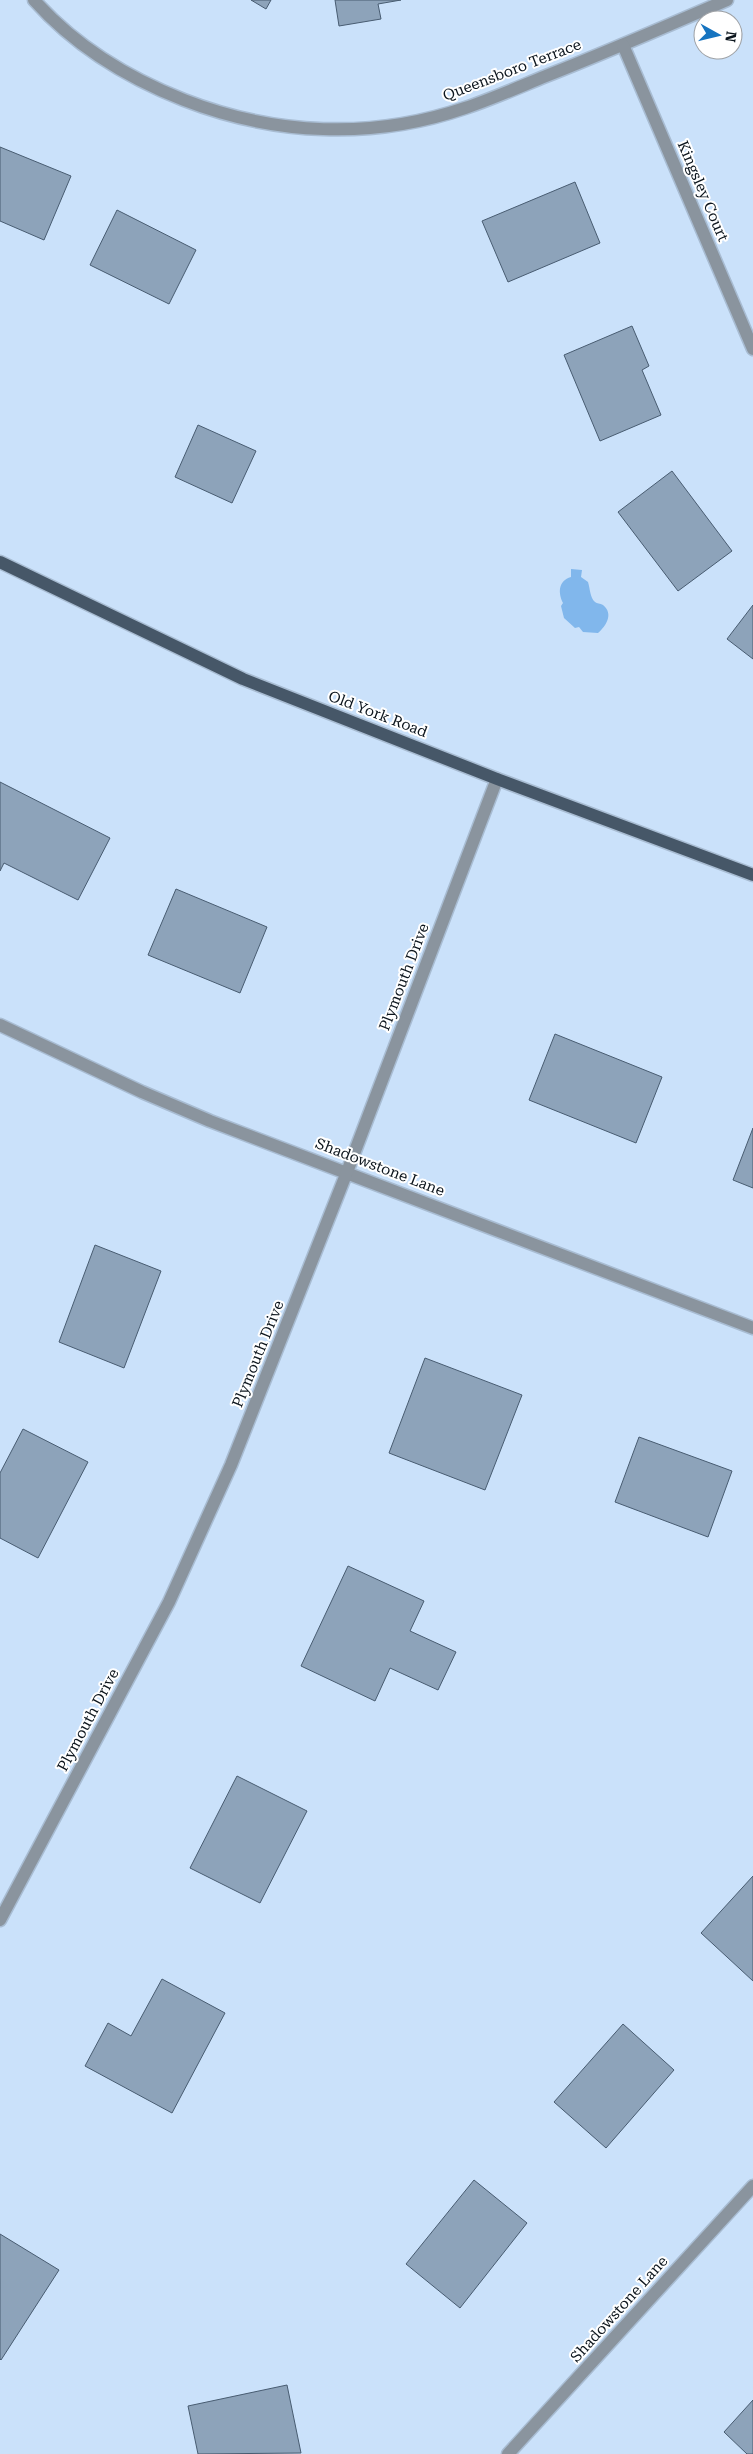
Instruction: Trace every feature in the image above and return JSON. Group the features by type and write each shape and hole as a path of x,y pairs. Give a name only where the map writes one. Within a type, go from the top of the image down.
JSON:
{"main road":[{"name":"Old York Road","path":"0,562 243,679 497,779 753,875"}],"street":[{"name":"Queensboro Terrace","path":"34,0 52,19 94,53 143,82 214,112 240,119 298,129 353,130 406,123 464,109 623,46 727,0"},
{"name":"Kingsley Court","path":"623,46 753,349"},
{"name":"Plymouth Drive","path":"0,1920 169,1602 232,1465 348,1172 497,779"},
{"name":"Shadowstone Lane","path":"0,1025 142,1092 210,1121 348,1172 753,1328"},
{"name":"Shadowstone Lane","path":"508,2454 753,2186"}],"water":[{"path":"571,569 582,570 581,577 588,582 593,600 603,605 608,612 608,620 598,633 583,632 579,627 575,628 564,618 560,588 564,581 571,577"}],"building":[{"path":"251,0 271,0 266,9"},
{"path":"335,0 401,0 378,4 381,19 339,26"},
{"path":"0,147 71,176 44,240 0,221"},
{"path":"575,182 600,243 508,282 482,221"},
{"path":"117,210 196,250 169,304 90,265"},
{"path":"632,326 649,366 642,370 661,415 600,441 564,355"},
{"path":"198,425 256,451 232,503 175,477"},
{"path":"672,471 732,551 678,591 618,512"},
{"path":"753,605 753,659 727,639"},
{"path":"0,782 110,838 78,900 4,863 0,871"},
{"path":"176,889 267,927 240,993 148,955"},
{"path":"555,1034 662,1077 636,1143 529,1100"},
{"path":"753,1128 753,1188 733,1180"},
{"path":"95,1245 161,1271 124,1368 59,1342"},
{"path":"425,1358 522,1395 485,1490 389,1453"},
{"path":"23,1429 88,1462 38,1558 0,1538 0,1473"},
{"path":"639,1437 732,1471 708,1537 615,1502"},
{"path":"348,1566 424,1601 410,1631 456,1652 438,1690 390,1668 375,1701 301,1666"},
{"path":"237,1776 307,1811 260,1903 190,1868"},
{"path":"753,1876 753,1981 701,1933"},
{"path":"162,1979 225,2013 172,2113 85,2066 108,2023 131,2036"},
{"path":"623,2024 674,2070 606,2148 554,2102"},
{"path":"474,2180 527,2223 460,2308 406,2264"},
{"path":"0,2234 59,2270 1,2360 0,2359"},
{"path":"287,2385 301,2453 198,2454 188,2406"},
{"path":"753,2400 753,2454 747,2454 724,2432"}]}
